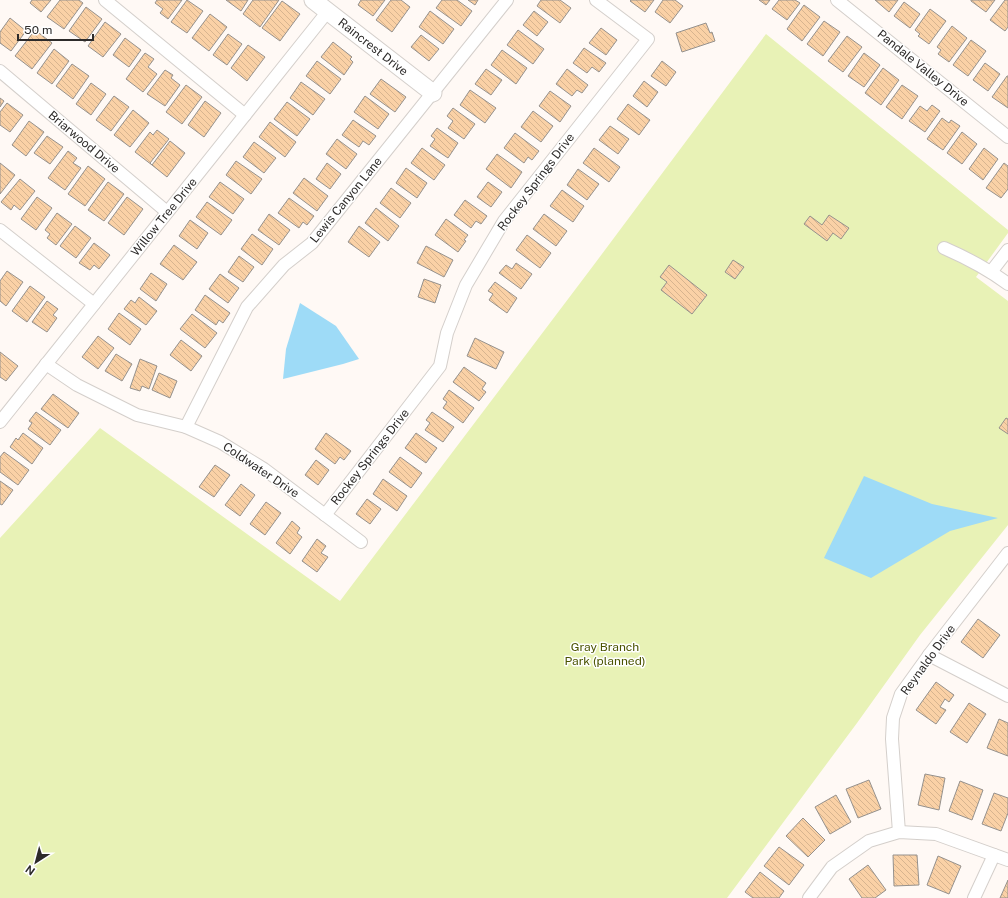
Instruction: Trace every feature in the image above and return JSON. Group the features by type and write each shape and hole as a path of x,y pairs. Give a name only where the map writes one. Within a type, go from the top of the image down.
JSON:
{"street":[{"path":"106,0 245,115"},
{"name":"Raincrest Drive","path":"313,0 432,93"},
{"name":"Lewis Canyon Lane","path":"186,427 246,307 284,266 312,243 507,0"},
{"name":"Rockey Springs Drive","path":"325,515 440,366 447,333 466,285 504,221 648,39 596,0"},
{"name":"Pandale Valley Drive","path":"837,0 1008,137"},
{"name":"Willow Tree Drive","path":"0,422 328,11"},
{"name":"Briarwood Drive","path":"0,71 167,212"},
{"path":"0,230 94,304"},
{"path":"944,248 991,272 1008,284"},
{"path":"991,272 1008,250"},
{"name":"Coldwater Drive","path":"46,364 77,385 137,415 186,427 220,442 264,469 361,542"},
{"name":"Reynaldo Drive","path":"899,832 892,739 893,718 901,694 929,655 1008,553"},
{"path":"929,655 1008,696"},
{"path":"809,898 832,867 869,841 899,832 936,834 1008,860"},
{"path":"974,898 994,855"}],"green space":[{"name":"Gray Branch Park (planned)","path":"766,34 1008,230 1008,233 976,277 1008,301 1008,525 920,635 857,723 727,898 0,898 0,538 100,428 340,601"}],"water":[{"path":"300,303 336,326 359,359 283,379 286,349"},
{"path":"864,476 932,504 998,518 950,531 871,578 824,558"}],"building":[{"path":"32,0 51,0 41,12 30,3"},
{"path":"60,0 79,0 83,3 64,29 47,17"},
{"path":"157,0 182,0 168,19 160,13 163,9 155,3"},
{"path":"187,0 203,11 187,33 171,22"},
{"path":"226,0 248,0 241,11"},
{"path":"253,0 279,0 260,27 243,14"},
{"path":"361,0 385,0 373,16 358,5"},
{"path":"391,0 401,0 410,7 392,32 376,20"},
{"path":"442,0 457,0 472,11 461,26 436,8"},
{"path":"468,0 478,0 475,5"},
{"path":"541,0 560,0 571,8 560,23 537,6"},
{"path":"654,0 645,12 630,1"},
{"path":"663,0 675,0 683,6 670,23 655,12"},
{"path":"759,0 770,0 766,5"},
{"path":"779,0 795,0 800,3 787,20 772,9"},
{"path":"875,0 898,0 889,12"},
{"path":"971,0 995,0 986,12"},
{"path":"1005,0 1008,0 1008,27 1005,31 990,20"},
{"path":"282,1 300,14 280,41 262,28"},
{"path":"904,2 920,14 910,28 894,16"},
{"path":"804,5 820,17 802,41 787,29"},
{"path":"86,7 102,19 85,42 69,31"},
{"path":"930,9 946,21 929,44 918,36 920,34 915,30"},
{"path":"430,11 454,29 443,44 419,27"},
{"path":"534,11 548,22 537,36 523,25"},
{"path":"210,14 227,27 209,51 192,38"},
{"path":"10,18 26,31 11,51 0,43 0,32"},
{"path":"824,21 840,32 823,56 807,44"},
{"path":"105,22 121,34 103,57 88,46"},
{"path":"706,23 710,33 712,32 715,41 682,52 676,33"},
{"path":"952,26 967,38 949,62 938,54 941,50 937,47"},
{"path":"601,28 617,40 606,55 589,43"},
{"path":"35,30 52,43 32,69 15,56"},
{"path":"518,30 544,49 533,64 507,45"},
{"path":"228,34 242,44 227,65 213,55"},
{"path":"421,35 439,49 429,61 411,47"},
{"path":"847,36 862,47 843,72 828,61"},
{"path":"125,38 141,50 129,67 113,55"},
{"path":"971,40 986,51 968,76 953,65"},
{"path":"333,42 352,57 350,59 353,62 344,75 321,57"},
{"path":"248,45 265,57 247,81 231,68"},
{"path":"584,48 606,63 599,72 592,67 587,73 573,63"},
{"path":"54,49 69,61 52,84 37,73"},
{"path":"502,50 527,68 516,84 491,65"},
{"path":"145,53 154,59 148,67 157,74 143,92 126,79"},
{"path":"864,53 880,65 864,87 848,76"},
{"path":"317,61 341,79 330,94 306,76"},
{"path":"662,61 676,72 666,86 651,76"},
{"path":"985,63 1000,74 988,91 973,80"},
{"path":"72,64 89,76 73,99 56,86"},
{"path":"883,68 899,80 881,105 865,93"},
{"path":"486,69 502,80 491,95 475,84"},
{"path":"567,69 588,85 582,93 577,90 572,96 556,84"},
{"path":"165,70 173,75 171,78 180,85 165,106 147,94"},
{"path":"1008,76 1008,108 992,97"},
{"path":"381,79 406,97 395,112 370,94"},
{"path":"644,81 658,92 647,107 633,96"},
{"path":"301,82 325,99 313,115 290,98"},
{"path":"91,83 106,94 91,115 76,104"},
{"path":"186,85 202,97 182,124 166,112"},
{"path":"902,85 918,96 902,119 886,107"},
{"path":"470,90 496,108 485,123 460,105"},
{"path":"550,91 571,106 560,122 539,106"},
{"path":"114,96 129,107 111,131 96,120"},
{"path":"365,96 389,114 378,129 354,112"},
{"path":"0,98 4,101 0,107"},
{"path":"205,101 221,113 204,137 188,125"},
{"path":"287,102 310,119 297,136 274,119"},
{"path":"7,103 23,115 10,132 0,125 0,112"},
{"path":"628,104 650,120 639,135 617,119"},
{"path":"932,105 940,111 925,132 909,121 920,106 927,111"},
{"path":"453,108 475,124 464,139 448,128 453,121 447,116"},
{"path":"133,110 149,123 130,147 114,135"},
{"path":"533,111 553,126 541,142 521,127"},
{"path":"942,118 949,123 951,120 960,126 943,150 927,139"},
{"path":"353,120 376,136 369,145 363,141 359,147 342,135"},
{"path":"29,121 44,132 26,156 12,145"},
{"path":"270,122 296,142 285,157 259,137"},
{"path":"610,126 629,139 618,154 599,140"},
{"path":"437,128 458,143 448,158 430,146 435,139 431,136"},
{"path":"157,130 169,139 150,163 152,165 135,152 150,132 153,135"},
{"path":"962,132 977,144 962,164 947,153"},
{"path":"515,133 539,151 532,160 528,157 524,163 504,148"},
{"path":"47,136 63,147 50,164 34,153"},
{"path":"337,139 357,154 346,169 326,154"},
{"path":"170,141 185,153 167,177 152,165"},
{"path":"254,142 276,158 264,173 243,157"},
{"path":"422,148 445,165 434,180 411,163"},
{"path":"594,148 620,167 609,182 583,163"},
{"path":"984,148 998,159 983,180 969,169"},
{"path":"68,151 77,158 73,163 81,168 65,190 48,178"},
{"path":"497,154 522,172 511,188 486,169"},
{"path":"236,161 262,179 251,194 226,175"},
{"path":"0,163 15,175 0,194"},
{"path":"327,163 341,174 330,189 316,179"},
{"path":"1004,163 1008,166 1008,189 1001,198 986,188"},
{"path":"88,166 105,179 85,206 68,194"},
{"path":"406,168 427,183 417,198 396,183"},
{"path":"578,169 599,184 587,200 567,185"},
{"path":"304,178 328,196 317,211 293,193"},
{"path":"20,179 35,191 20,210 14,205 11,210 1,202"},
{"path":"108,182 124,194 104,221 88,210"},
{"path":"220,182 244,199 233,214 209,197"},
{"path":"488,182 502,192 491,207 477,197"},
{"path":"391,188 411,203 400,218 380,203"},
{"path":"562,190 584,206 573,222 550,206"},
{"path":"37,197 52,208 36,230 21,219"},
{"path":"127,197 143,209 124,235 108,223"},
{"path":"289,198 314,216 307,225 303,222 299,228 278,213"},
{"path":"465,200 487,216 481,224 476,221 471,228 454,215"},
{"path":"207,202 232,220 221,235 196,217"},
{"path":"376,208 399,226 388,241 365,223"},
{"path":"57,213 72,224 56,245 47,238 50,234 45,230"},
{"path":"269,214 290,230 279,245 258,230"},
{"path":"544,214 567,231 556,246 533,229"},
{"path":"829,215 849,228 841,239 833,233 827,241 804,224 810,216 822,225"},
{"path":"446,219 468,235 464,240 466,241 458,252 435,235"},
{"path":"190,220 208,233 197,249 179,236"},
{"path":"75,226 91,238 76,258 60,246"},
{"path":"359,226 380,242 369,257 348,242"},
{"path":"252,234 273,249 262,265 241,249"},
{"path":"527,235 551,253 540,268 516,250"},
{"path":"94,243 110,255 99,269 94,265 90,270 79,263"},
{"path":"174,245 197,262 183,280 160,264"},
{"path":"426,246 453,260 444,277 417,263"},
{"path":"239,256 254,267 243,282 228,272"},
{"path":"733,260 744,267 735,279 725,272"},
{"path":"516,263 532,274 521,289 499,273 506,265 512,269"},
{"path":"669,265 707,295 692,314 661,290 667,282 660,277"},
{"path":"7,271 23,282 6,306 0,301 0,281"},
{"path":"151,273 167,284 156,301 140,289"},
{"path":"220,274 239,288 228,303 209,289"},
{"path":"424,279 441,285 435,303 418,297"},
{"path":"495,282 517,298 507,313 489,300 493,294 488,291"},
{"path":"30,286 45,297 27,322 12,311"},
{"path":"205,295 230,313 223,323 219,320 216,325 195,310"},
{"path":"139,297 157,311 146,325 124,309 131,300 135,303"},
{"path":"47,301 58,309 53,315 57,318 47,332 32,322"},
{"path":"119,313 141,329 130,345 108,329"},
{"path":"192,314 217,333 205,348 180,329"},
{"path":"98,336 114,348 98,369 82,357"},
{"path":"475,338 504,352 496,369 467,356"},
{"path":"181,340 202,356 191,371 170,355"},
{"path":"0,352 18,366 6,381 0,377"},
{"path":"116,354 132,364 122,381 105,371"},
{"path":"140,359 157,366 149,389 142,386 140,391 130,388"},
{"path":"464,367 486,383 482,389 486,392 479,401 453,382"},
{"path":"159,373 177,381 170,398 152,390"},
{"path":"449,390 474,408 463,423 443,408 447,402 443,399"},
{"path":"53,394 79,413 68,428 41,409"},
{"path":"36,412 61,430 50,445 28,429 32,423 29,421"},
{"path":"432,412 454,427 443,442 425,430 430,423 426,420"},
{"path":"1006,418 1008,419 1008,434 999,428"},
{"path":"23,433 43,448 32,464 10,447 16,438 18,440"},
{"path":"326,433 351,451 344,460 340,457 335,464 315,449"},
{"path":"416,433 437,448 426,463 405,448"},
{"path":"4,452 29,470 18,485 0,472 0,457"},
{"path":"400,457 422,473 411,488 389,472"},
{"path":"316,460 329,470 318,485 305,475"},
{"path":"215,465 230,475 214,497 199,487"},
{"path":"383,479 407,496 397,511 373,494"},
{"path":"0,481 13,490 2,505 0,504"},
{"path":"241,484 255,495 240,516 225,505"},
{"path":"367,499 381,509 370,524 356,514"},
{"path":"266,502 281,513 265,535 250,524"},
{"path":"292,521 300,528 297,533 302,537 290,554 276,543"},
{"path":"317,539 326,546 321,553 328,557 317,572 302,561"},
{"path":"978,619 1000,635 983,658 961,642"},
{"path":"936,682 954,695 949,702 945,699 940,707 946,710 936,724 916,710"},
{"path":"969,703 986,714 967,743 950,732"},
{"path":"999,719 1008,723 1008,756 987,748"},
{"path":"925,774 945,778 939,810 918,805"},
{"path":"869,780 881,809 858,818 846,789"},
{"path":"960,781 983,790 972,820 949,811"},
{"path":"994,793 1008,798 1008,813 1001,831 982,824"},
{"path":"836,795 851,822 830,834 815,807"},
{"path":"803,818 825,840 808,857 786,836"},
{"path":"779,847 804,865 789,885 764,866"},
{"path":"893,855 917,855 919,885 894,886"},
{"path":"938,856 961,866 949,894 927,885"},
{"path":"868,865 886,890 875,898 862,898 849,879"},
{"path":"760,872 784,891 779,898 753,898 745,892"},
{"path":"1008,880 1008,898 1000,898"}]}
